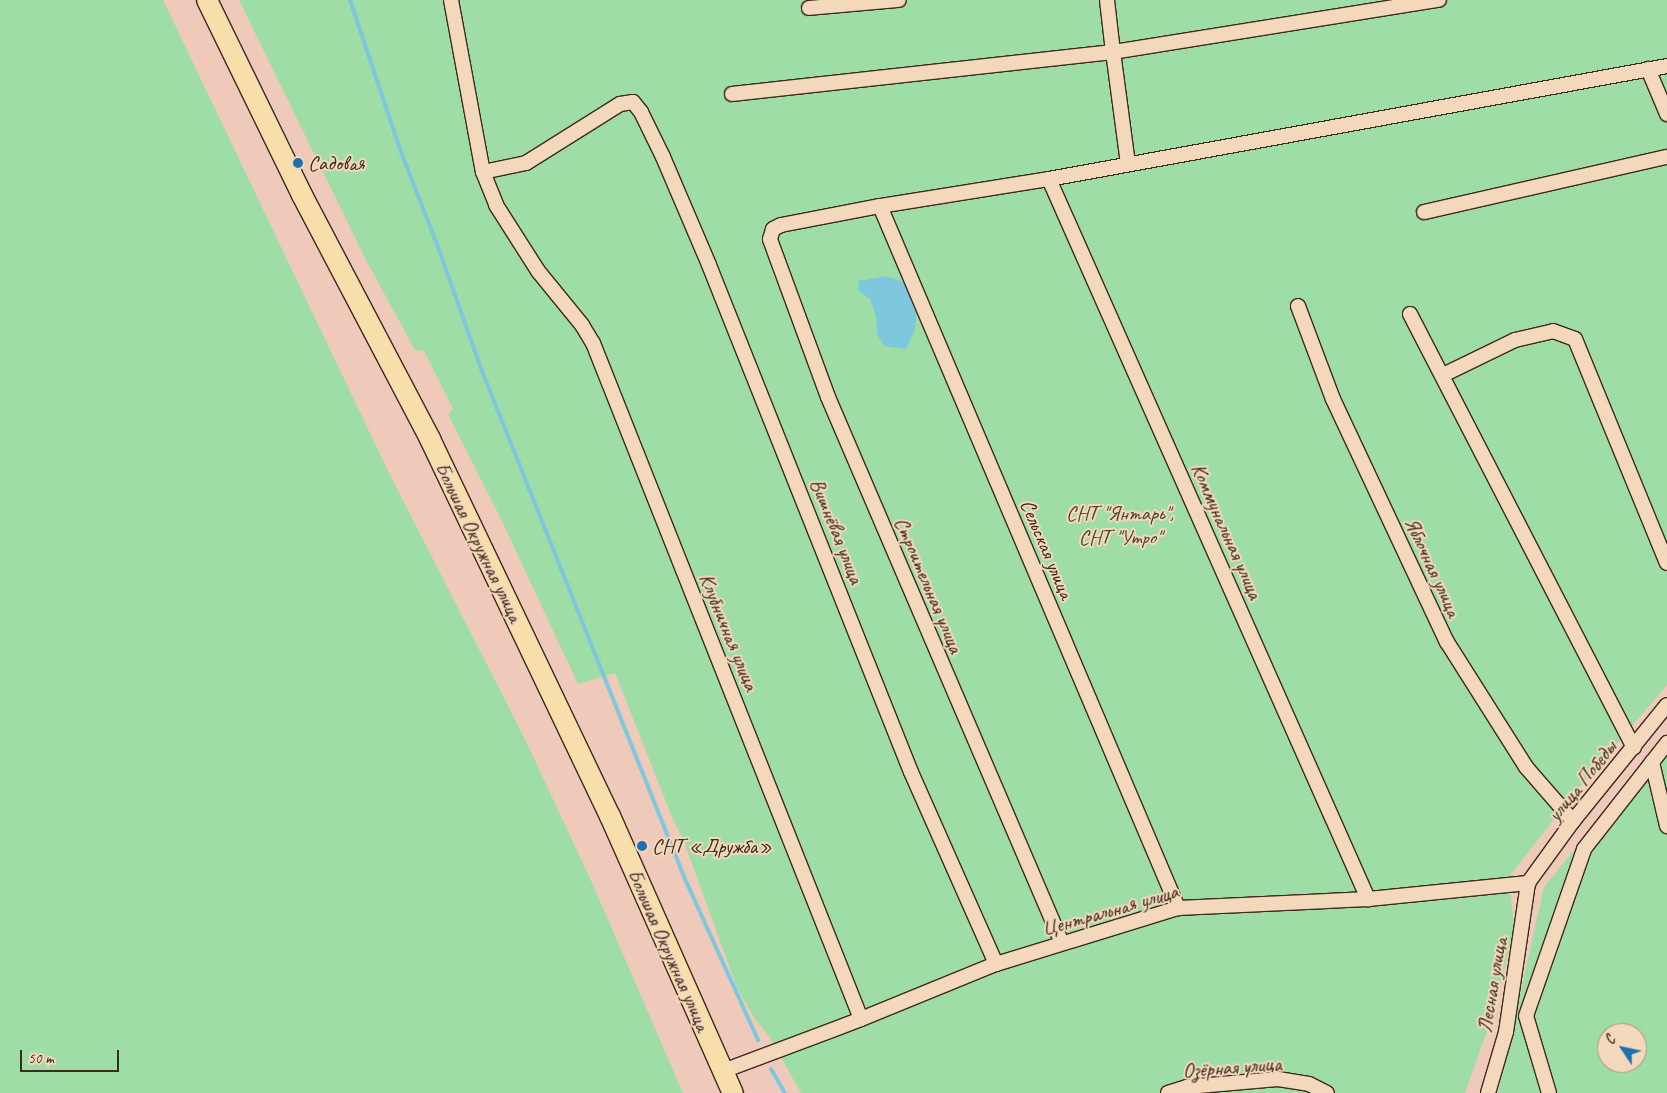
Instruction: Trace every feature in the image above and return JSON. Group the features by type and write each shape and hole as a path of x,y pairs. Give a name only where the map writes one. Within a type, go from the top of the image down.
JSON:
{"highway":[{"name":"Большая Окружная улица","path":"207,0 302,195 430,439 610,816 733,1093"}],"street":[{"name":"Клубничная улица","path":"451,0 483,172 496,204 538,271 582,325 597,352 861,1019"},
{"path":"808,8 899,0"},
{"path":"1107,0 1128,164"},
{"path":"732,94 1113,52 1440,0"},
{"path":"880,206 1049,179 1667,66"},
{"path":"1648,69 1667,114"},
{"name":"Вишнёвая улица","path":"483,172 526,163 620,104 633,102 640,112 663,158 709,265 911,772 996,964"},
{"path":"1424,212 1667,157"},
{"name":"Коммунальная улица","path":"1049,179 1368,899"},
{"name":"Строительная улица","path":"880,206 781,224 773,228 770,239 828,397 1062,943"},
{"name":"Сельская улица","path":"880,206 1178,908"},
{"name":"Яблочная улица","path":"1298,306 1333,399 1447,642 1526,767 1573,821"},
{"path":"1410,314 1634,748"},
{"path":"1443,375 1515,340 1553,332 1574,339 1667,562"},
{"name":"улица Победы","path":"1528,883 1573,821 1667,705"},
{"path":"1549,1093 1526,1016 1584,849 1667,743"},
{"path":"1652,762 1667,826"},
{"name":"Центральная улица","path":"723,1071 861,1019 996,964 1178,908 1368,899 1528,883"},
{"name":"Лесная улица","path":"1488,1093 1506,1032 1528,883"},
{"name":"Озёрная улица","path":"1168,1093 1187,1087 1278,1080 1309,1084 1327,1093"}],"green space":[{"path":"0,0 163,0 390,475 524,737 593,885 683,1093 0,1093"},
{"name":"СНТ \"Янтарь\", СНТ \"Утро\"","path":"239,0 1667,0 1667,685 1578,789 1509,877 1514,927 1496,1006 1465,1093 801,1093 769,1036 755,1019 737,988 683,839 672,817 615,673 578,684 501,519 448,414 453,409 424,351 415,350 367,262"},
{"path":"1667,735 1667,1093 1498,1093 1544,887"}],"water":[{"path":"886,276 906,283 917,309 915,330 906,349 884,346 877,334 876,316 870,299 859,291 858,281"}],"waterway":[{"path":"350,0 401,152 438,247 482,371 685,879 758,1040"},
{"path":"771,1069 785,1093"}],"place":[{"name":"Садовая","path":"298,163"},
{"name":"СНТ «Дружба»","path":"642,846"}]}
